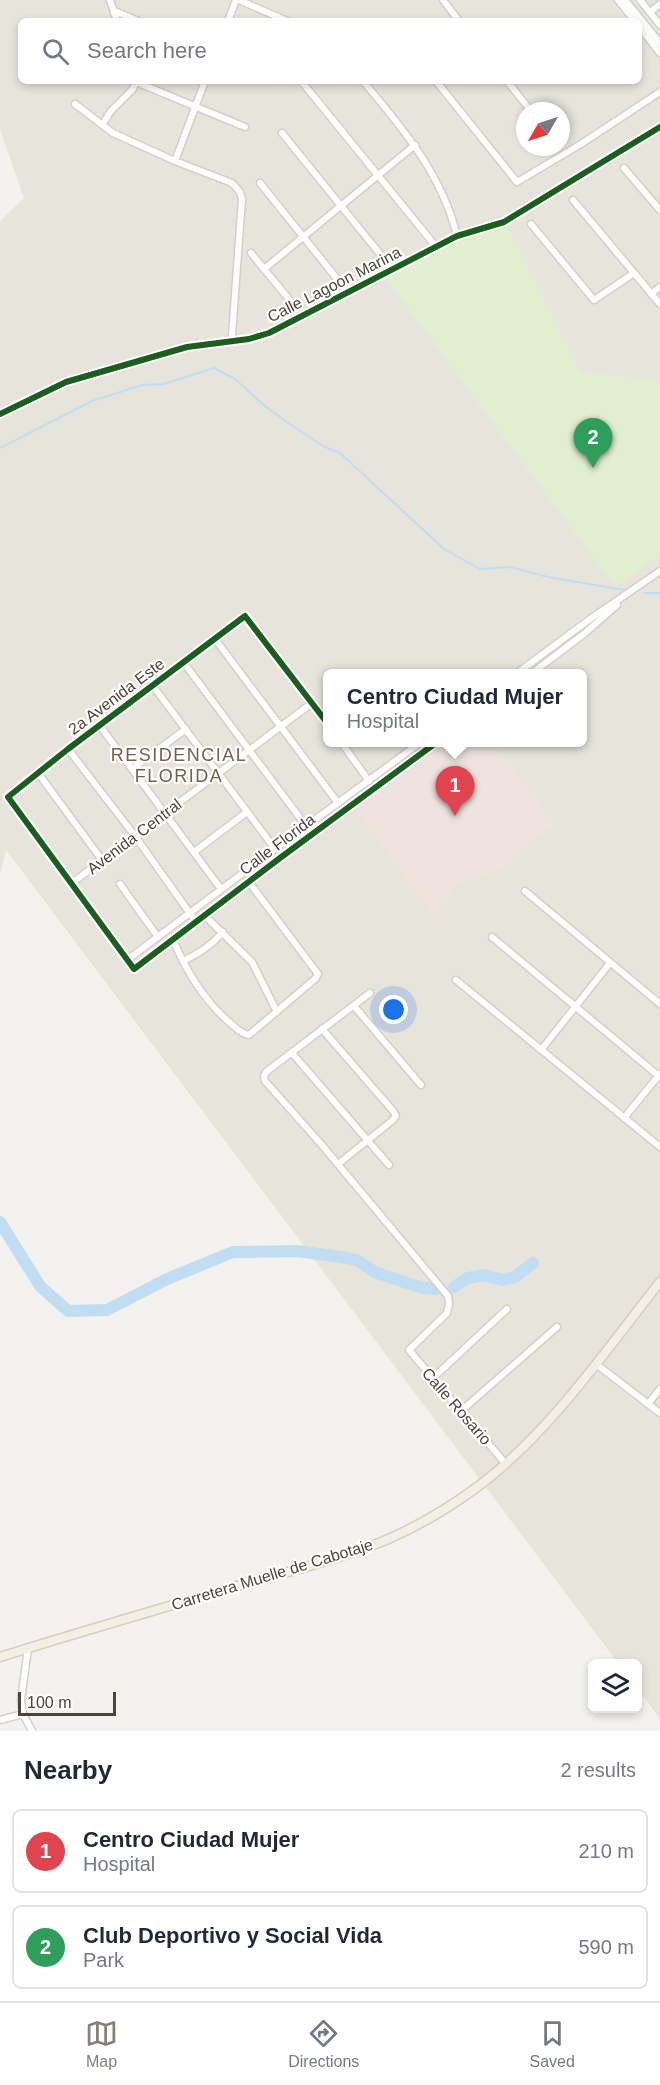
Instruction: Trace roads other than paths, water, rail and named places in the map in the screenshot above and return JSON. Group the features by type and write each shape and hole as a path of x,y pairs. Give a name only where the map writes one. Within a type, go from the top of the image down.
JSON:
{"main road":[{"name":"Carretera Muelle de Cabotaje","path":"0,1657 350,1554 395,1535 438,1512 480,1485 549,1419 596,1364 660,1282"}],"street":[{"path":"110,0 116,18"},
{"path":"229,18 237,0 280,18"},
{"path":"443,0 457,18"},
{"path":"618,0 633,18"},
{"path":"625,0 640,18"},
{"path":"640,0 660,25"},
{"path":"650,12 660,4"},
{"path":"114,13 117,12 131,18"},
{"path":"642,21 660,43"},
{"path":"642,30 660,53"},
{"path":"102,125 111,111 134,89 135,84"},
{"path":"141,84 245,127"},
{"path":"175,161 204,84"},
{"path":"304,84 433,243"},
{"path":"365,84 415,145 448,203 457,237"},
{"path":"438,84 517,182 560,156"},
{"path":"509,84 524,102"},
{"path":"570,150 660,92"},
{"path":"75,104 113,133 232,183 240,192 242,199 232,335 234,341"},
{"name":"Calle Lagoon Marina","path":"0,414 66,382 187,347 249,339 269,333 457,237 504,222 660,127"},
{"path":"282,133 393,270"},
{"path":"264,269 415,145"},
{"path":"624,168 660,210"},
{"path":"260,183 342,285"},
{"path":"573,200 660,304"},
{"path":"531,224 594,300 634,273"},
{"path":"251,253 297,309"},
{"path":"651,294 660,287"},
{"path":"523,669 660,571"},
{"path":"538,669 585,633 633,591"},
{"name":"2a Avenida Este","path":"72,883 8,797 245,616 312,703"},
{"path":"215,639 338,803"},
{"path":"184,663 306,826"},
{"path":"153,686 275,849"},
{"path":"312,703 323,718"},
{"name":"Avenida Central","path":"72,883 312,703"},
{"path":"100,726 221,889"},
{"path":"132,769 186,729"},
{"path":"345,747 369,781"},
{"name":"Calle Florida","path":"414,747 127,960 134,969 430,747"},
{"path":"68,749 135,836 196,922"},
{"path":"38,773 102,860"},
{"path":"194,852 247,812"},
{"path":"173,940 198,989 218,1012 245,1035 249,1035 318,974 249,882"},
{"path":"72,883 127,960"},
{"path":"120,884 158,937"},
{"path":"525,891 660,1004"},
{"path":"205,916 252,962 277,1012"},
{"path":"183,961 213,944 223,932"},
{"path":"492,938 660,1076 624,1118"},
{"path":"541,1050 610,963"},
{"path":"456,980 660,1147"},
{"path":"322,1029 396,1116 338,1164 265,1081 264,1076 267,1072 322,1029 370,993"},
{"path":"354,1006 421,1085"},
{"path":"292,1053 389,1165"},
{"name":"Calle Rosario","path":"338,1164 447,1296 449,1304 447,1312 409,1350 506,1462"},
{"path":"433,1378 507,1309"},
{"path":"461,1411 557,1327"},
{"path":"596,1364 660,1413"},
{"path":"648,1404 660,1389"},
{"path":"28,1648 21,1700 23,1714 32,1731"},
{"path":"0,1720 23,1714"}],"waterway":[{"path":"0,448 92,401 142,385 164,384 214,368 235,379 266,407 297,429 323,446 340,453 444,549 480,569 510,567 548,577 624,590"},
{"path":"644,593 660,593"},
{"path":"0,1222 40,1286 68,1311 107,1310 167,1279 233,1252 297,1251 347,1258 356,1260 375,1272 392,1278 423,1288 436,1289"},
{"path":"454,1287 468,1278 484,1275 502,1280 515,1277 533,1263"}],"place":[{"name":"Club Deportivo y Social Vida","path":"593,468"},
{"name":"Centro Ciudad Mujer","path":"455,816"}],"district":[{"name":"RESIDENCIAL FLORIDA","path":"179,765"}]}
